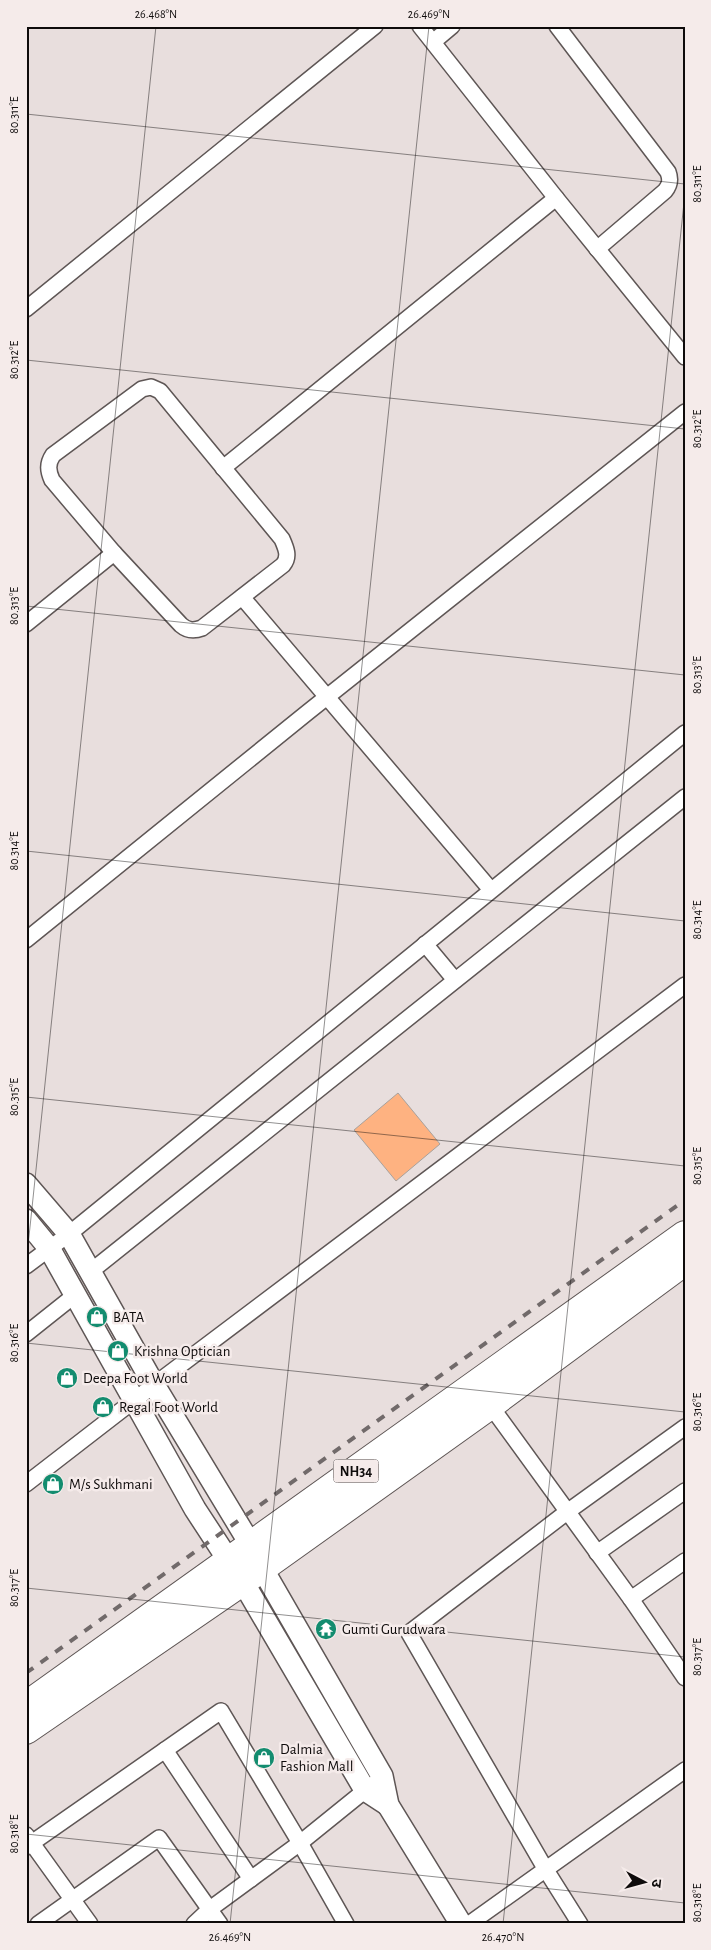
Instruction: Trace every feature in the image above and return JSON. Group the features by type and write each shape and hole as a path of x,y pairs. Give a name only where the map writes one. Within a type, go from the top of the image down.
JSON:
{"highway":[{"name":"NH34","path":"26,1706 490,1405 679,1252"},
{"name":"NH34","path":"26,1730 246,1565 679,1252"}],"street":[{"path":"26,309 375,26"},
{"path":"420,26 685,357"},
{"path":"433,42 452,26"},
{"path":"557,26 668,172 670,180 665,191 597,249"},
{"path":"224,468 556,198"},
{"path":"151,387 160,391 282,539 287,554 287,561 202,628 196,630 186,629 114,553 52,480 48,470 49,463 54,455 142,389 151,387"},
{"path":"26,940 685,412"},
{"path":"26,624 114,553"},
{"path":"242,597 491,890"},
{"path":"26,1266 69,1234 685,733"},
{"path":"90,1272 685,797"},
{"path":"425,944 455,980"},
{"path":"26,1484 154,1385 685,985"},
{"path":"26,1184 69,1234 154,1385 246,1565 365,1790 388,1806"},
{"path":"26,1220 49,1248 195,1509 246,1565 382,1776 388,1806 461,1924"},
{"path":"26,1334 75,1295"},
{"path":"490,1405 631,1599 685,1678"},
{"path":"580,1924 546,1870 410,1633 567,1512 685,1427"},
{"path":"597,1553 685,1491"},
{"path":"631,1599 685,1561"},
{"path":"90,1924 28,1842 221,1711 346,1924"},
{"path":"165,1750 251,1879"},
{"path":"469,1924 685,1770"},
{"path":"194,1924 210,1909 300,1843 382,1776"},
{"path":"38,1924 159,1838 220,1924"}],"building":[{"path":"398,1093 440,1144 396,1181 354,1130"}],"railway":[{"path":"26,1673 685,1200"}],"place":[{"name":"BATA","path":"97,1317"},
{"name":"Krishna Optician","path":"118,1351"},
{"name":"Deepa Foot World","path":"67,1378"},
{"name":"Regal Foot World","path":"103,1407"},
{"name":"M/s Sukhmani","path":"53,1484"},
{"name":"Gumti Gurudwara","path":"326,1629"},
{"name":"Dalmia Fashion Mall","path":"264,1758"}]}
